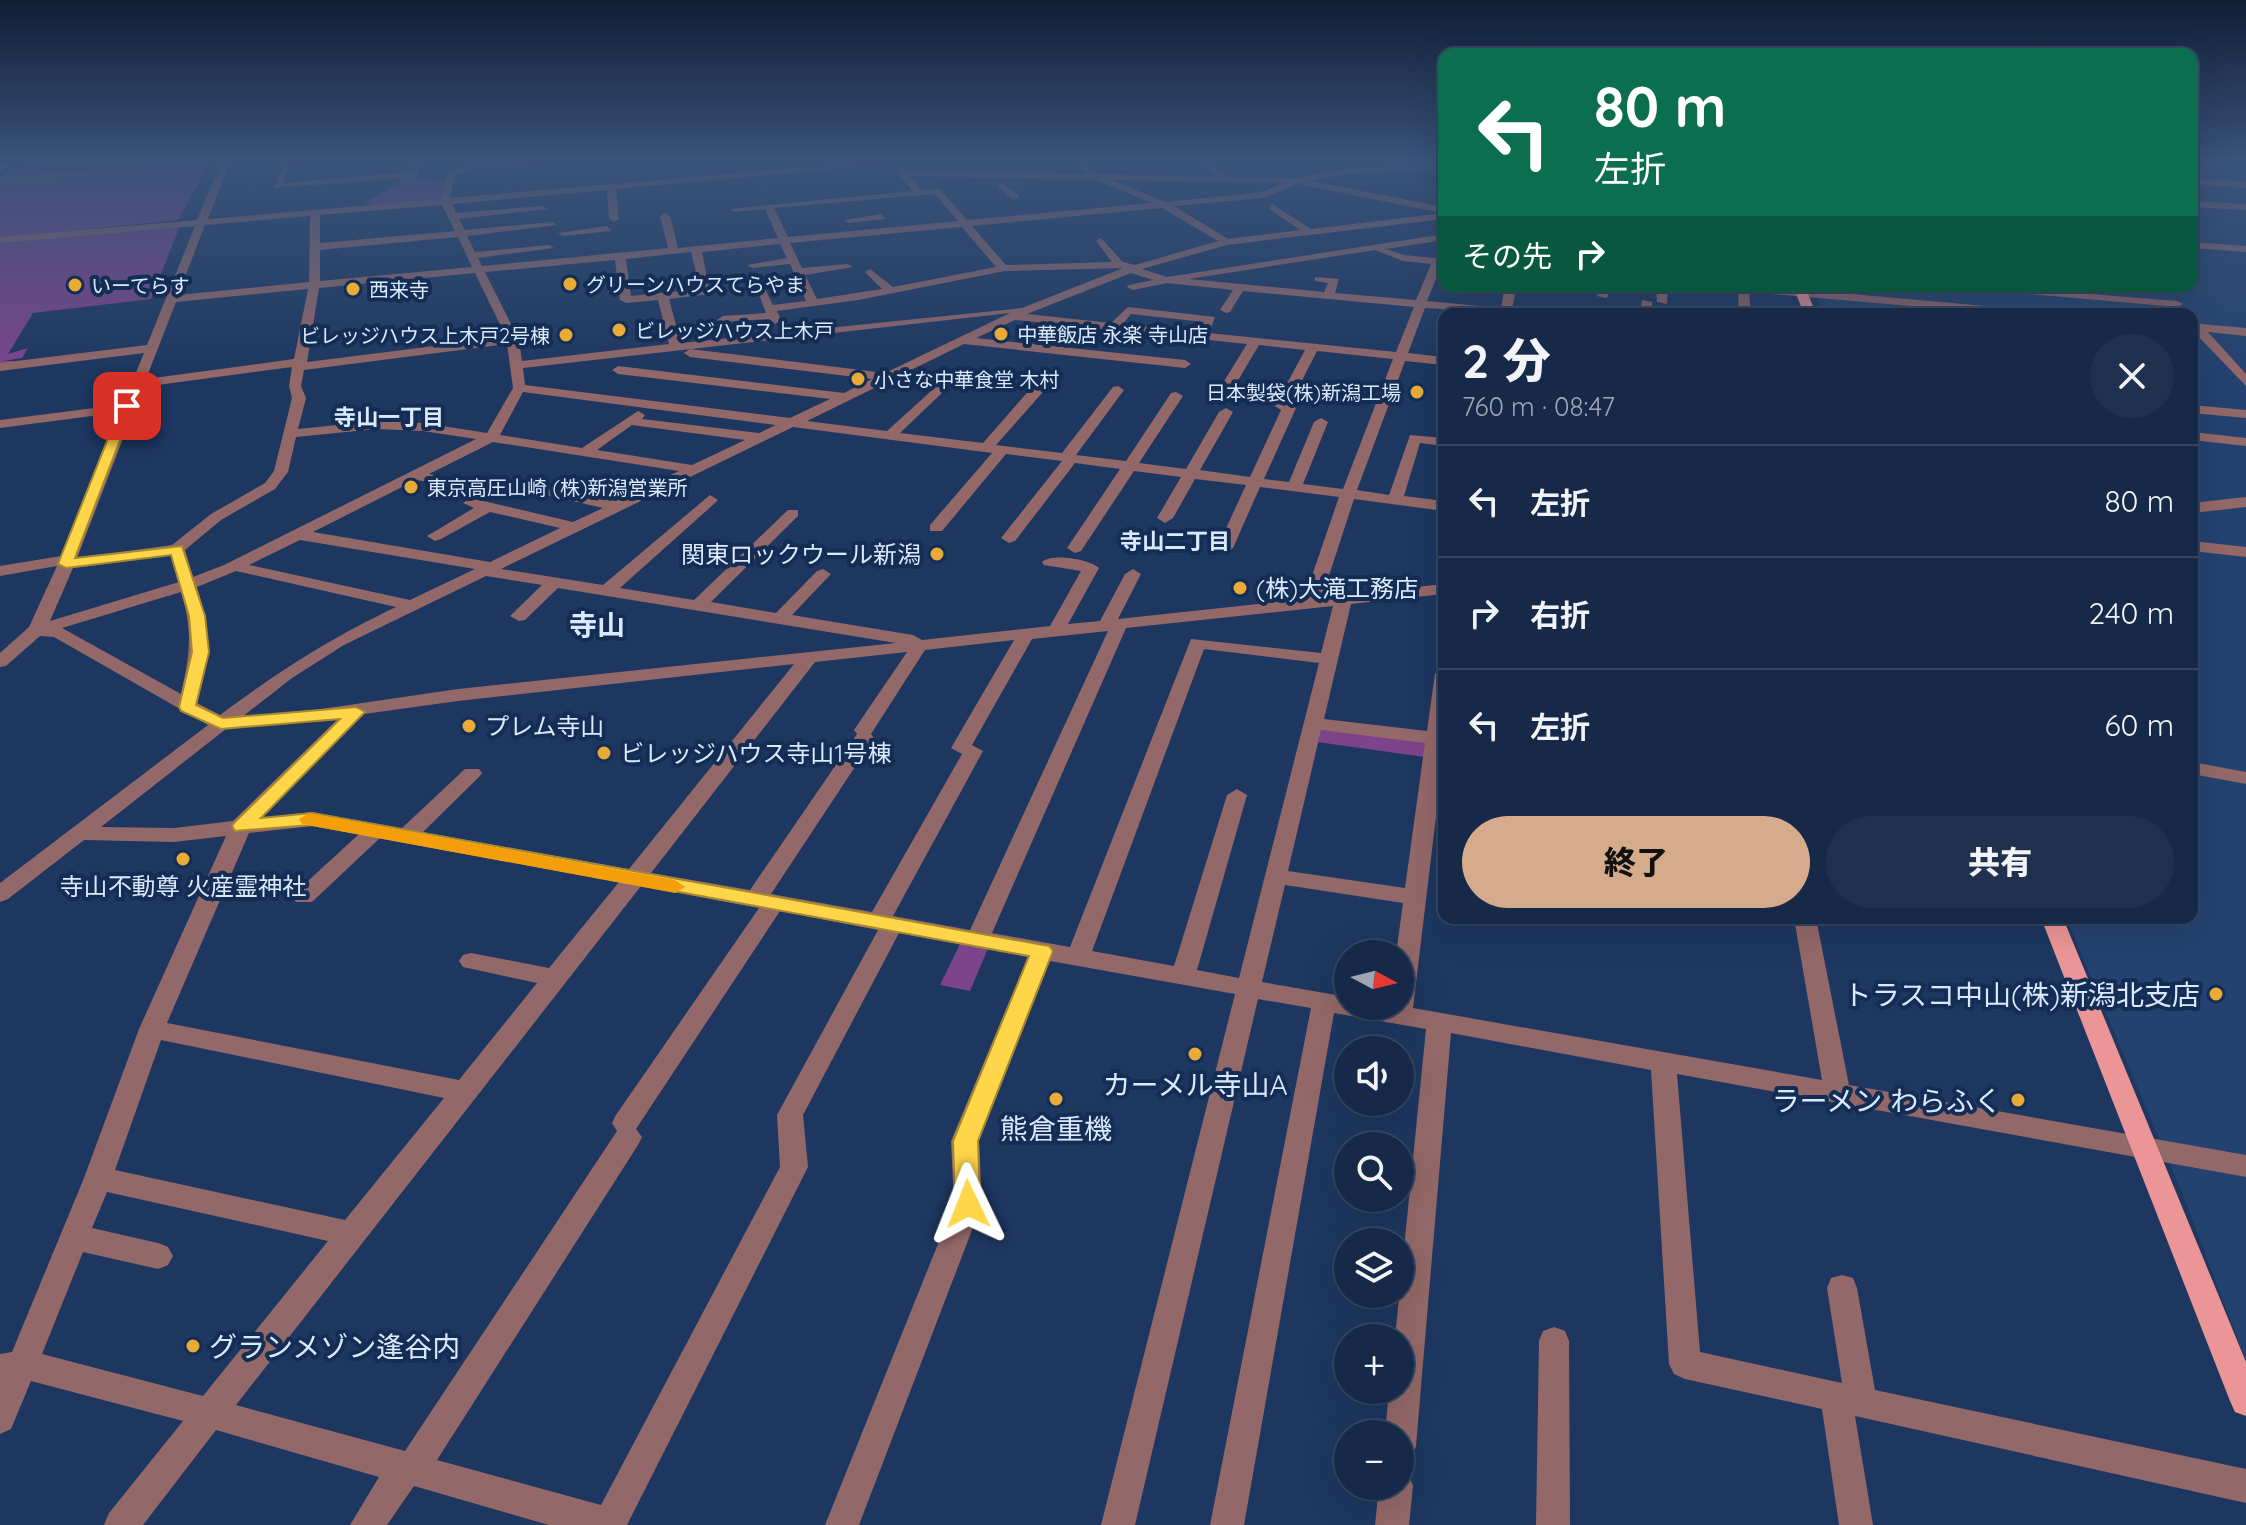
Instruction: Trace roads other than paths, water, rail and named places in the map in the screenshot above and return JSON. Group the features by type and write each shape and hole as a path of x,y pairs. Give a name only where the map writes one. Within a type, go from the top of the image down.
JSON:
{"main road":[{"path":"2054,924 2246,1401"}],"street":[{"path":"0,240 89,231"},
{"path":"0,662 36,630 197,231"},
{"path":"0,571 177,549 216,517 270,486 281,472 299,398 295,386 314,286 315,231"},
{"path":"315,242 383,231"},
{"path":"36,630 187,585 233,566 492,437 519,388 513,340 461,231"},
{"path":"315,242 490,231"},
{"path":"523,231 525,242"},
{"path":"563,233 571,231"},
{"path":"611,231 626,300 706,292 696,250"},
{"path":"668,231 674,252"},
{"path":"779,231 813,303"},
{"path":"169,299 314,286 366,278 481,271 891,231"},
{"path":"971,231 1005,268"},
{"path":"988,231 991,235"},
{"path":"1208,231 1226,242"},
{"path":"0,894 309,659 411,605 578,528 1032,307 1129,267 1226,242 1299,231"},
{"path":"1346,231 1403,258 1438,261"},
{"path":"882,232 896,247"},
{"path":"752,265 795,266 849,256 835,236"},
{"path":"1133,287 1438,238"},
{"path":"1101,241 1129,267"},
{"path":"2198,245 2246,249"},
{"path":"473,255 549,248"},
{"path":"729,341 721,315 767,312 1005,268 1061,261 1129,267 1166,280 1328,295 1359,303 1457,308"},
{"path":"870,272 890,290"},
{"path":"1311,604 1348,494 1419,304 1438,274"},
{"path":"1319,279 1335,281 1328,295"},
{"path":"1226,310 1240,287"},
{"path":"761,291 767,312 783,335"},
{"path":"1452,307 1457,292"},
{"path":"1662,292 1663,302"},
{"path":"1828,292 1978,308"},
{"path":"1999,292 2012,308"},
{"path":"2049,292 2177,304"},
{"path":"2167,292 2181,308"},
{"path":"662,296 676,346"},
{"path":"516,365 1032,307"},
{"path":"1114,327 1128,310 1211,319 1201,336"},
{"path":"1015,316 1114,327 1131,344 1170,348 1185,364"},
{"path":"2198,326 2246,332"},
{"path":"2198,329 2246,382"},
{"path":"964,340 1131,344 1170,348 1201,336 1262,338 1400,356 1437,357"},
{"path":"1165,518 1262,338"},
{"path":"136,384 513,340"},
{"path":"1225,548 1286,407 1318,344"},
{"path":"0,367 151,348"},
{"path":"654,349 888,377"},
{"path":"618,370 847,397"},
{"path":"936,528 1045,381"},
{"path":"890,435 940,387"},
{"path":"519,388 1438,505"},
{"path":"1009,538 1118,390"},
{"path":"1075,548 1176,396"},
{"path":"587,451 651,405"},
{"path":"0,424 110,410 0,424"},
{"path":"2198,410 2246,414"},
{"path":"629,421 764,438"},
{"path":"1294,487 1321,422"},
{"path":"289,434 399,425 697,470"},
{"path":"2198,437 2246,442"},
{"path":"1395,500 1415,438 1438,441"},
{"path":"416,476 463,485"},
{"path":"521,485 621,507"},
{"path":"607,590 710,500"},
{"path":"2198,507 2246,502"},
{"path":"471,503 578,528"},
{"path":"435,536 488,507"},
{"path":"698,605 793,513"},
{"path":"300,535 555,582 941,645"},
{"path":"2198,547 2246,552"},
{"path":"177,549 197,616 200,652 187,707"},
{"path":"1050,562 1091,568 1055,632"},
{"path":"233,566 411,605"},
{"path":"780,618 823,574"},
{"path":"1111,626 1133,574"},
{"path":"519,616 555,582"},
{"path":"36,630 58,632 221,724 356,712 458,695 1438,590"},
{"path":"1118,1525 1343,600"},
{"path":"977,940 1117,631 1111,626"},
{"path":"11,1366 210,1413 606,1524 794,1167 790,1115 967,750 1023,642 1023,636"},
{"path":"1078,958 1197,643 1327,659"},
{"path":"367,1525 408,1470 626,1130 916,653 916,647"},
{"path":"121,1525 808,659"},
{"path":"0,1418 11,1366 74,1237 152,1029 241,826 356,712"},
{"path":"1409,940 1438,722"},
{"path":"1312,723 1436,738"},
{"path":"2198,769 2246,778"},
{"path":"405,837 472,773"},
{"path":"1183,976 1237,795"},
{"path":"77,833 174,835 312,819 631,879 1334,1003"},
{"path":"304,897 375,831"},
{"path":"1275,876 1415,897"},
{"path":"1806,924 1838,1095"},
{"path":"842,1525 968,1204 965,1141 1042,951"},
{"path":"471,961 553,977"},
{"path":"1414,1017 2246,1166"},
{"path":"1227,1525 1337,1020"},
{"path":"1402,1420 1439,1022"},
{"path":"152,1029 463,1091"},
{"path":"1663,1062 1685,1364 2246,1486"},
{"path":"98,1178 351,1234"},
{"path":"74,1237 158,1256"},
{"path":"1842,1288 1856,1525"},
{"path":"1553,1525 1554,1341"},
{"path":"1392,1525 1395,1500"}],"place":[{"name":"グリーンハウスてらやま","path":"570,284"},
{"name":"いーてらす","path":"75,285"},
{"name":"西来寺","path":"353,289"},
{"name":"ビレッジハウス上木戸","path":"619,330"},
{"name":"中華飯店 永楽 寺山店","path":"1001,334"},
{"name":"ビレッジハウス上木戸2号棟","path":"566,335"},
{"name":"小さな中華食堂 木村","path":"858,379"},
{"name":"日本製袋(株)新潟工場","path":"1417,392"},
{"name":"東京高圧山崎 (株)新潟営業所","path":"411,487"},
{"name":"関東ロックウール新潟","path":"937,554"},
{"name":"(株)大滝工務店","path":"1240,588"},
{"name":"プレム寺山","path":"469,726"},
{"name":"ビレッジハウス寺山1号棟","path":"604,753"},
{"name":"寺山不動尊 火産霊神社","path":"183,859"},
{"name":"トラスコ中山(株)新潟北支店","path":"2216,994"},
{"name":"カーメル寺山A","path":"1195,1054"},
{"name":"熊倉重機","path":"1056,1099"},
{"name":"ラーメン わらふく","path":"2018,1100"},
{"name":"グランメゾン逢谷内","path":"193,1346"}],"district":[{"name":"寺山一丁目","path":"389,417"},
{"name":"寺山二丁目","path":"1175,541"},
{"name":"寺山","path":"597,624"}]}
